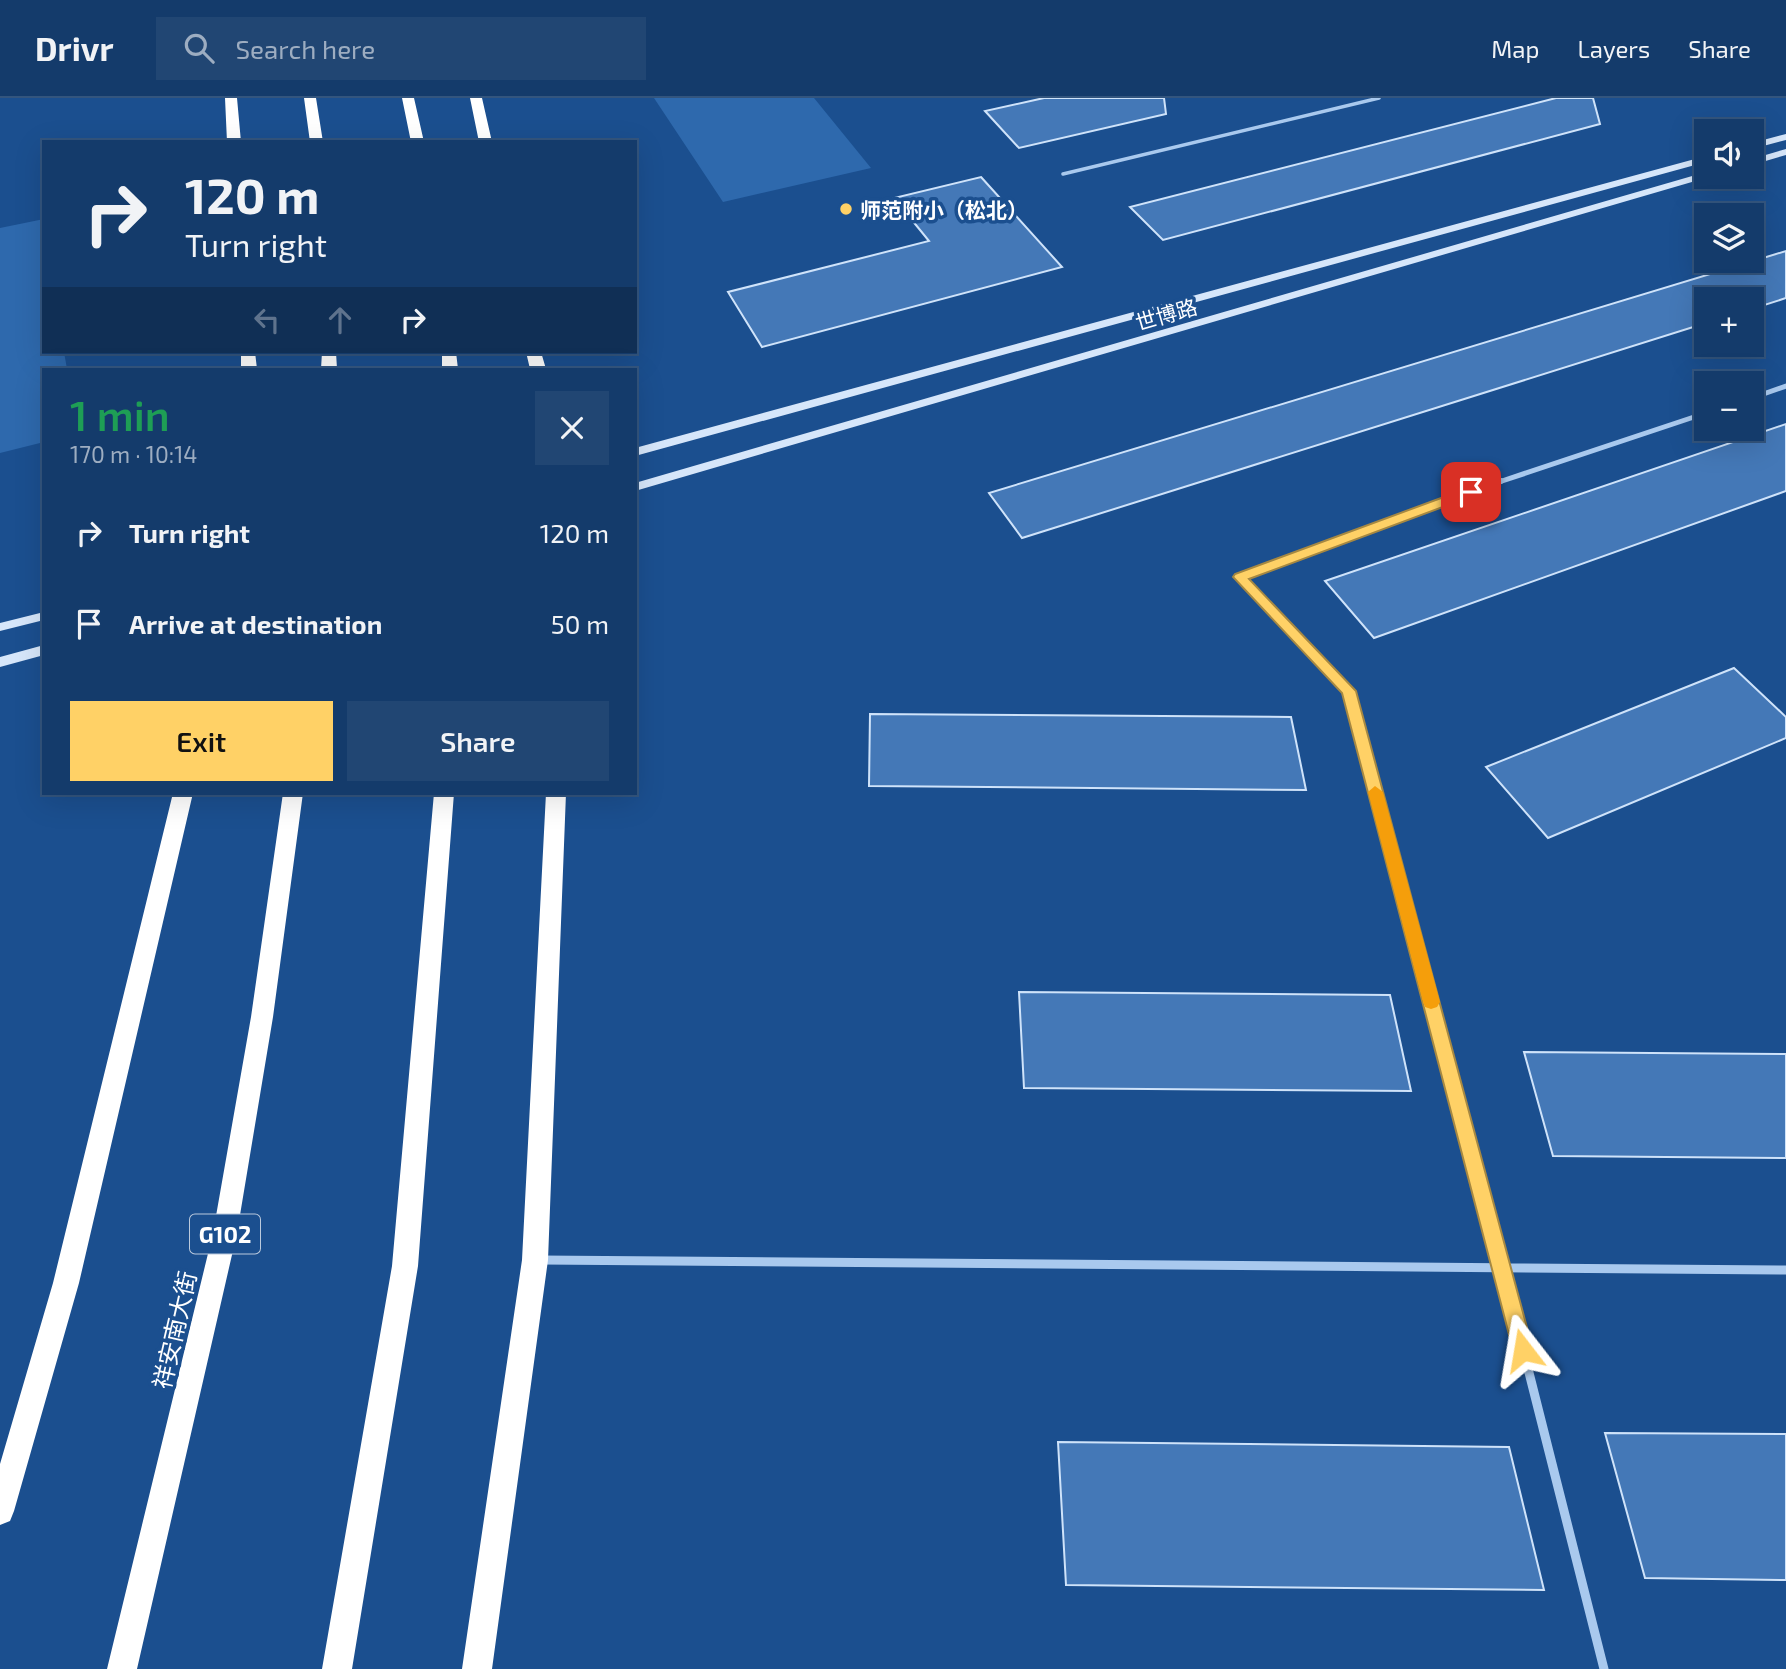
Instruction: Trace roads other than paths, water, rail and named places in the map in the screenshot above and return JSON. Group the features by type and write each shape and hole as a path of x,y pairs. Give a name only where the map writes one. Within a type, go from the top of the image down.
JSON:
{"highway":[{"path":"231,98 234,140"},
{"path":"310,98 317,140"},
{"path":"408,98 418,140"},
{"path":"476,98 486,140"},
{"path":"0,1511 66,1283 183,795"},
{"name":"祥安南大街","path":"122,1669 156,1536 225,1233 262,1017 293,795"},
{"path":"337,1669 405,1266 444,795"},
{"path":"477,1669 536,1260 556,795"}],"main road":[{"path":"1764,143 1786,137"},
{"path":"1764,158 1786,152"},
{"name":"世博路","path":"637,451 1694,162"},
{"name":"世博路","path":"637,486 1694,179"},
{"path":"0,627 42,616"},
{"path":"0,662 42,651"}],"street":[{"path":"1764,394 1786,386"},
{"path":"1604,1669 1503,1270 1348,691 1240,577 1471,492 1694,417"},
{"path":"536,1260 1503,1270 1786,1270"}],"lane":[{"path":"1063,174 1379,98"}],"place":[{"name":"师范附小（松北）","path":"846,209"}]}
